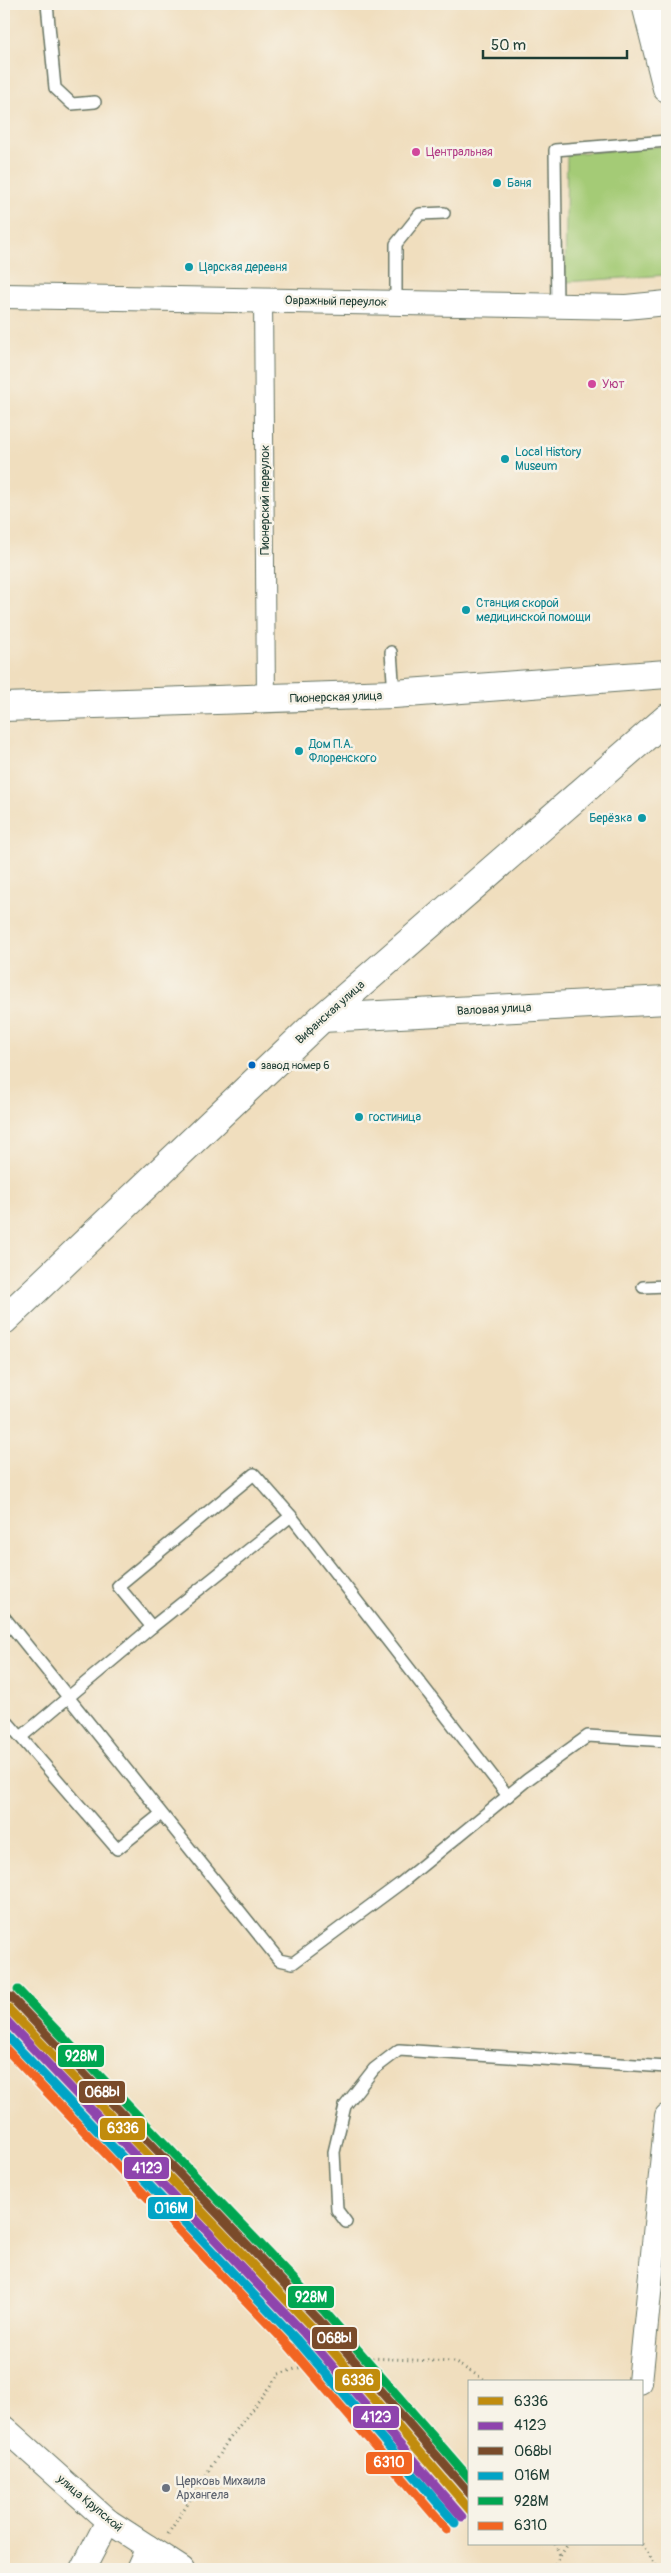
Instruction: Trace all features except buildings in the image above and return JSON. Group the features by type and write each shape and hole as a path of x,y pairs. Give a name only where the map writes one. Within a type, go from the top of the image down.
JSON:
{"main road":[{"path":"646,4 667,84"},
{"name":"Пионерская улица","path":"4,707 266,700 394,694 667,674"},
{"name":"Вифанская улица","path":"4,1320 322,1018 667,718"},
{"name":"Валовая улица","path":"322,1018 667,1000"}],"street":[{"name":"Овражный переулок","path":"4,296 263,299 626,307 667,303"},
{"name":"Пионерский переулок","path":"263,299 266,700"},
{"path":"640,2380 658,2305 667,2116"},
{"name":"улица Крупской","path":"4,2428 108,2521 182,2569"},
{"path":"83,2569 108,2521"},
{"path":"138,2569 152,2550"}],"lane":[{"path":"47,4 55,88 72,104 95,102"},
{"path":"558,306 555,150 667,141"},
{"path":"392,302 396,244 420,214 444,212"},
{"path":"391,652 394,694"},
{"path":"643,1287 667,1286"},
{"path":"152,1627 118,1586 254,1474 291,1516 508,1796"},
{"path":"21,1737 152,1627 291,1516"},
{"path":"4,1617 70,1697 278,1960 293,1963 401,1883 508,1796 588,1736 667,1742"},
{"path":"4,1720 21,1737 116,1849 161,1814"},
{"path":"346,2222 337,2210 334,2152 346,2106 374,2069 399,2050 667,2067"}],"path":[{"path":"152,2550 227,2442 279,2374 311,2364 370,2358 454,2362 486,2380"},
{"path":"556,2546 560,2556"},
{"path":"555,2564 567,2546"},
{"path":"643,2546 658,2569"}],"green space":[{"path":"665,146 667,160 667,275 565,282 567,154"}],"transit line":[{"name":"928М","path":"18,1990 325,2312 468,2477"},
{"name":"068Ы","path":"11,1997 318,2319 468,2492"},
{"name":"6336","path":"4,2004 311,2326 468,2508"},
{"name":"412Э","path":"4,2018 304,2333 462,2517"},
{"name":"016М","path":"4,2033 296,2339 455,2523"},
{"name":"6310","path":"4,2047 289,2346 447,2530"}],"place":[{"name":"Центральная","path":"416,152"},
{"name":"Баня","path":"497,183"},
{"name":"Царская деревня","path":"189,267"},
{"name":"Уют","path":"592,384"},
{"name":"Local History Museum","path":"505,459"},
{"name":"Станция скорой медицинской помощи","path":"466,610"},
{"name":"Дом П.А. Флоренского","path":"299,751"},
{"name":"Берёзка","path":"642,818"},
{"name":"завод номер 6","path":"252,1065"},
{"name":"гостиница","path":"359,1117"},
{"name":"Церковь Михаила Архангела","path":"166,2488"}]}
